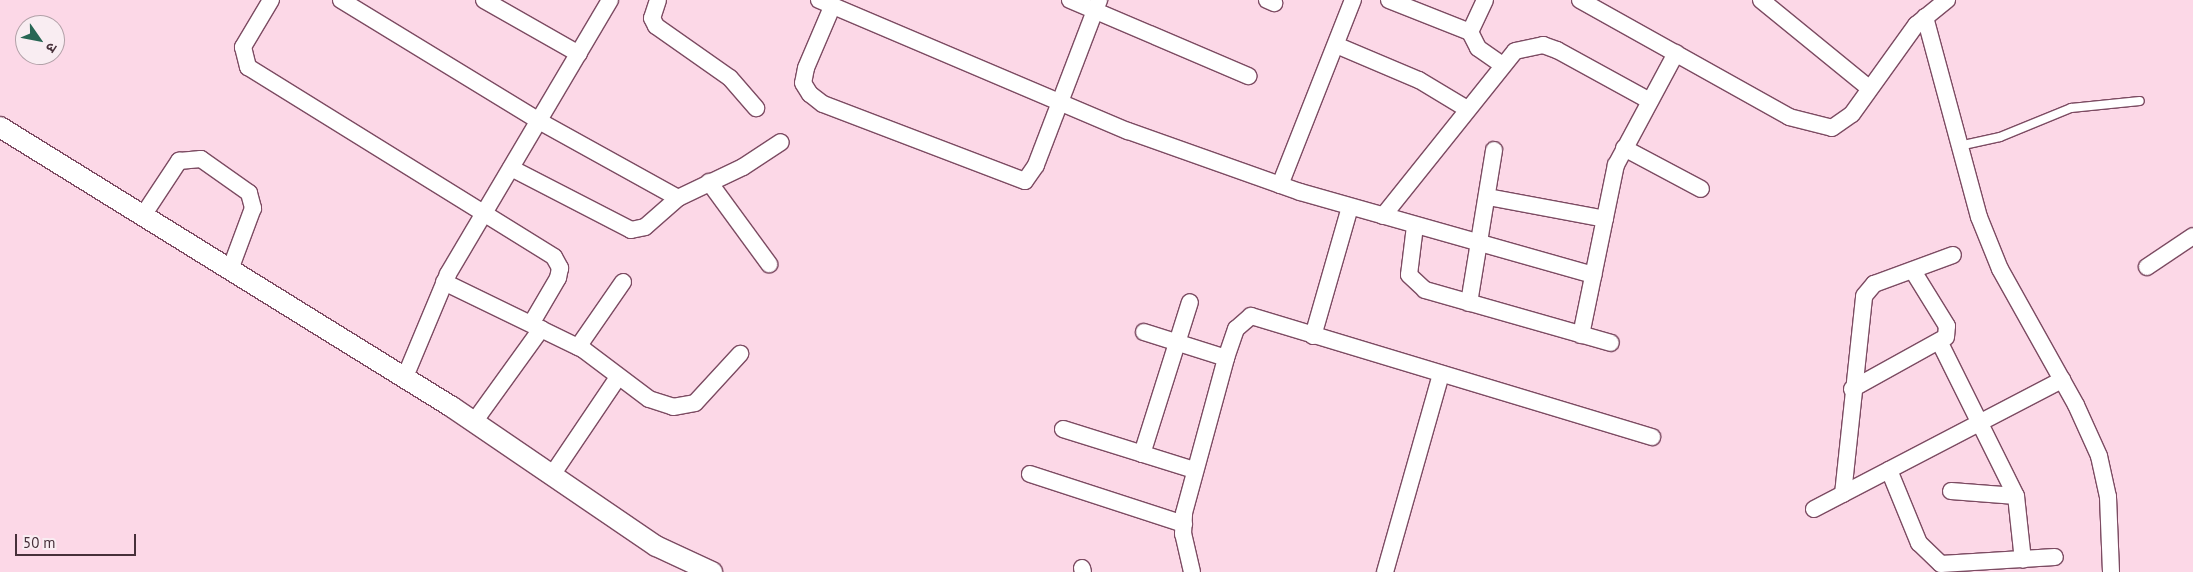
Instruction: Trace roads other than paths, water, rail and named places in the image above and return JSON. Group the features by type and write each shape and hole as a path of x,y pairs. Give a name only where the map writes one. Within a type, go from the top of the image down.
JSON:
{"street":[{"path":"271,0 243,47 248,67 486,211 554,257 560,268 536,327 474,422"},
{"path":"341,0 539,121 678,198"},
{"path":"484,0 579,54"},
{"path":"406,378 444,282 610,0"},
{"path":"658,0 652,18 656,26 730,78 756,108"},
{"path":"1070,0 1097,5 1248,76"},
{"path":"1280,185 1350,8 1338,0"},
{"path":"1389,0 1470,32 1478,48 1500,64"},
{"path":"1470,32 1485,0"},
{"path":"1580,0 1806,124 1832,128 1842,125 1925,17 1946,0"},
{"path":"1761,0 1869,88"},
{"path":"1097,5 1060,103 1036,165 1025,181 823,104 803,83 825,3 1060,103 1280,185 1481,245 1593,275"},
{"path":"1925,17 1959,146 2000,269 2062,380 2099,456 2108,497 2110,572"},
{"path":"1336,44 1419,80 1467,109"},
{"path":"1383,216 1500,64 1515,51 1543,45 1650,101"},
{"path":"1581,335 1605,220 1624,148 1676,53"},
{"path":"0,127 231,267 406,378 656,546 712,572"},
{"path":"511,168 617,227 630,230 645,228 678,198 781,142"},
{"path":"1624,148 1701,189"},
{"path":"1469,303 1481,245 1494,150"},
{"path":"144,214 179,161 201,159 249,193 253,208 231,267"},
{"path":"708,182 769,264"},
{"path":"1488,197 1605,220"},
{"path":"1313,336 1350,207"},
{"path":"1416,226 1409,275 1414,283 1469,303 1611,343"},
{"path":"2147,267 2193,236"},
{"path":"1843,494 1852,389 1864,296 1874,284 1953,255"},
{"path":"1852,389 1940,343 1946,337 1946,326 1913,271"},
{"path":"444,282 578,347 649,399 686,408 740,354"},
{"path":"578,347 624,282"},
{"path":"1142,454 1190,302"},
{"path":"1192,572 1184,524 1194,470 1236,329 1251,316 1652,437"},
{"path":"1144,332 1226,358"},
{"path":"1940,343 2016,496 2023,560"},
{"path":"1386,572 1441,374"},
{"path":"552,475 618,377"},
{"path":"1814,509 2062,380"},
{"path":"1063,429 1194,470"},
{"path":"1889,470 1919,543 1941,564 2055,557"},
{"path":"1030,474 1184,524"},
{"path":"1951,491 2016,496"}],"lane":[{"path":"1959,146 2000,138 2070,108 2140,101"}]}
